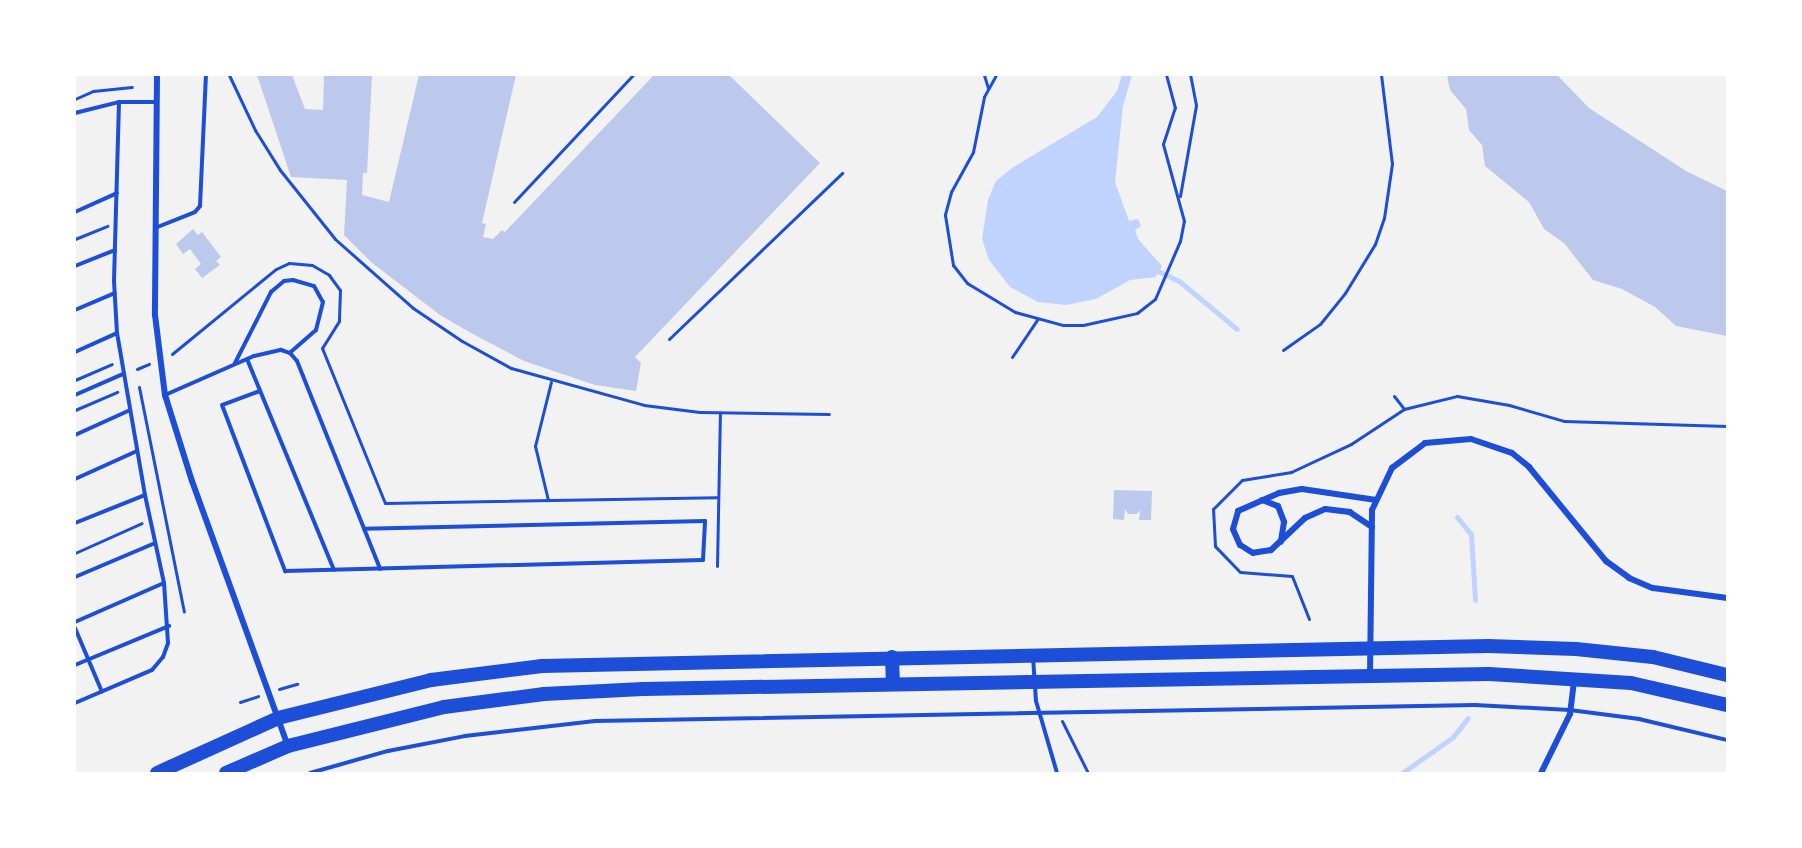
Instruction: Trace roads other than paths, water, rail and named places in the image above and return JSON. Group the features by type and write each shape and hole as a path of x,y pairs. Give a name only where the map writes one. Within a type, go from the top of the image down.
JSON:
{"main road":[{"path":"157,773 278,718 431,680 542,666 1371,646 1576,649 1653,657 1727,675"},
{"path":"892,657 893,684"},
{"path":"226,773 288,746 444,707 544,694 893,684 1370,676 1574,677 1631,683 1727,705"}],"street":[{"path":"157,75 154,315 165,394 192,481 288,746"},
{"path":"1370,676 1372,527 1376,500 1392,468 1425,443 1455,439 1492,444 1529,467 1606,561 1629,578 1653,588 1727,598"},
{"path":"1372,527 1350,512 1325,509 1305,518 1272,550 1253,554 1240,544 1233,529 1238,511 1262,500 1302,489 1376,500"},
{"path":"1262,500 1278,506 1284,522 1281,542"},
{"path":"1540,773 1570,710 1574,677"}],"lane":[{"path":"155,228 195,212 200,206 206,75"},
{"path":"75,113 118,102 157,102"},
{"path":"75,704 152,670 163,657 169,626 164,583 145,495 117,333 114,250 118,102"},
{"path":"75,212 117,194"},
{"path":"75,266 114,250"},
{"path":"165,394 267,352 290,353 316,330 323,302 314,286 293,280 284,281 271,291 235,364"},
{"path":"75,310 115,293"},
{"path":"75,352 117,333"},
{"path":"290,353 297,361 380,569"},
{"path":"247,359 334,570"},
{"path":"75,395 123,374"},
{"path":"260,391 222,405 285,571 703,560 705,521 364,529"},
{"path":"75,435 130,410"},
{"path":"75,479 137,451"},
{"path":"75,523 145,495"},
{"path":"75,577 155,543"},
{"path":"75,622 164,583"},
{"path":"75,665 169,626"},
{"path":"75,628 102,692"},
{"path":"1033,654 1034,683 1039,711 1057,773"},
{"path":"310,773 388,751 454,738 595,721 1039,711 1475,705 1570,710 1639,718 1727,740"}],"water":[{"path":"1122,75 1132,75 1123,106 1115,182 1129,221 1138,219 1141,226 1135,230 1138,239 1162,266 1156,277 1130,280 1096,299 1066,305 1038,302 1010,287 989,260 982,239 988,200 996,181 1012,168 1097,117 1117,91"}],"waterway":[{"path":"1154,269 1179,281 1237,329"},
{"path":"1457,517 1471,534 1475,600"},
{"path":"1402,773 1453,737 1468,718"}]}
